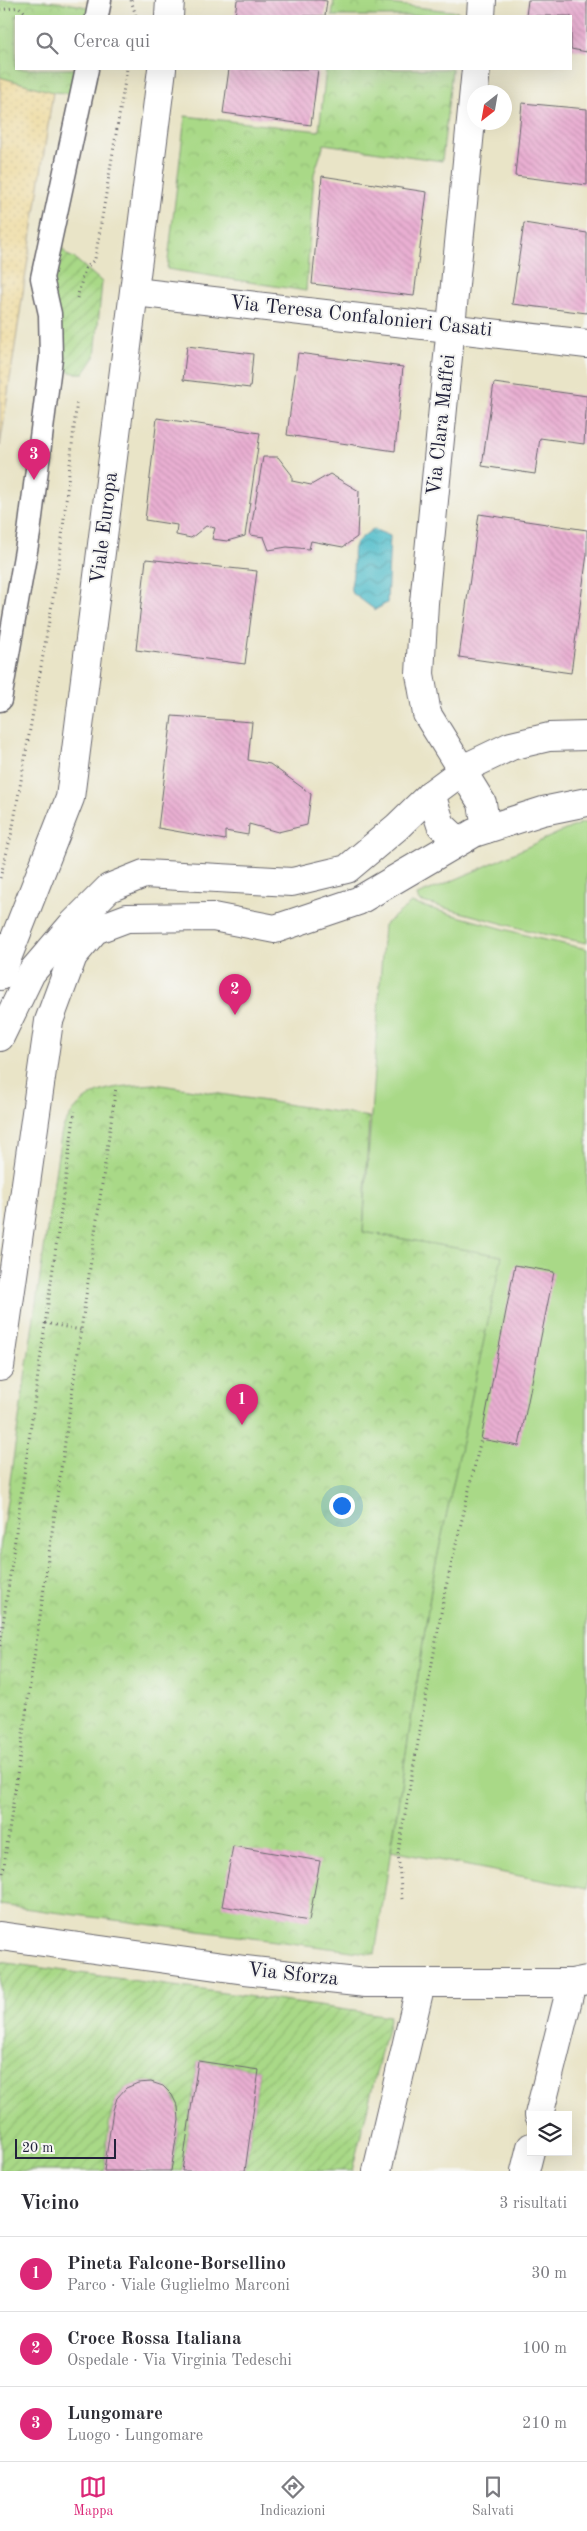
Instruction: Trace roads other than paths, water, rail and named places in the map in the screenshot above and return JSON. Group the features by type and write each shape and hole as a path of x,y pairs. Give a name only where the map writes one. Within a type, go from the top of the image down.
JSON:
{"street":[{"path":"97,15 100,0"},
{"path":"168,15 170,0"},
{"path":"481,15 482,0"},
{"path":"0,700 29,533 51,358 50,314 42,278 87,70"},
{"name":"Viale Europa","path":"0,976 70,798 162,70"},
{"name":"Via Clara Maffei","path":"476,70 424,602 420,674 427,714 482,803 486,829"},
{"name":"Via Teresa Confalonieri Casati","path":"135,292 587,344"},
{"path":"0,1037 31,973 72,925 109,888 144,874 292,882 347,869 397,827 431,794 462,772 511,746 549,737 587,736"},
{"path":"431,794 442,825 458,841"},
{"path":"0,1367 49,1021 73,956 95,930 127,918 213,917 275,929 358,901 458,841 486,829 543,811 587,802"},
{"name":"Via Sforza","path":"0,1936 245,1970 366,1983 580,1982"},
{"path":"540,2111 580,1982"},
{"path":"377,2171 420,1983"},
{"path":"525,2171 529,2156"}],"water":[{"path":"373,529 390,536 387,603 375,610 351,592 354,547 359,540"}],"place":[{"name":"Lungomare","path":"34,480"},
{"name":"Croce Rossa Italiana","path":"235,1015"},
{"name":"Pineta Falcone-Borsellino","path":"242,1425"}]}
